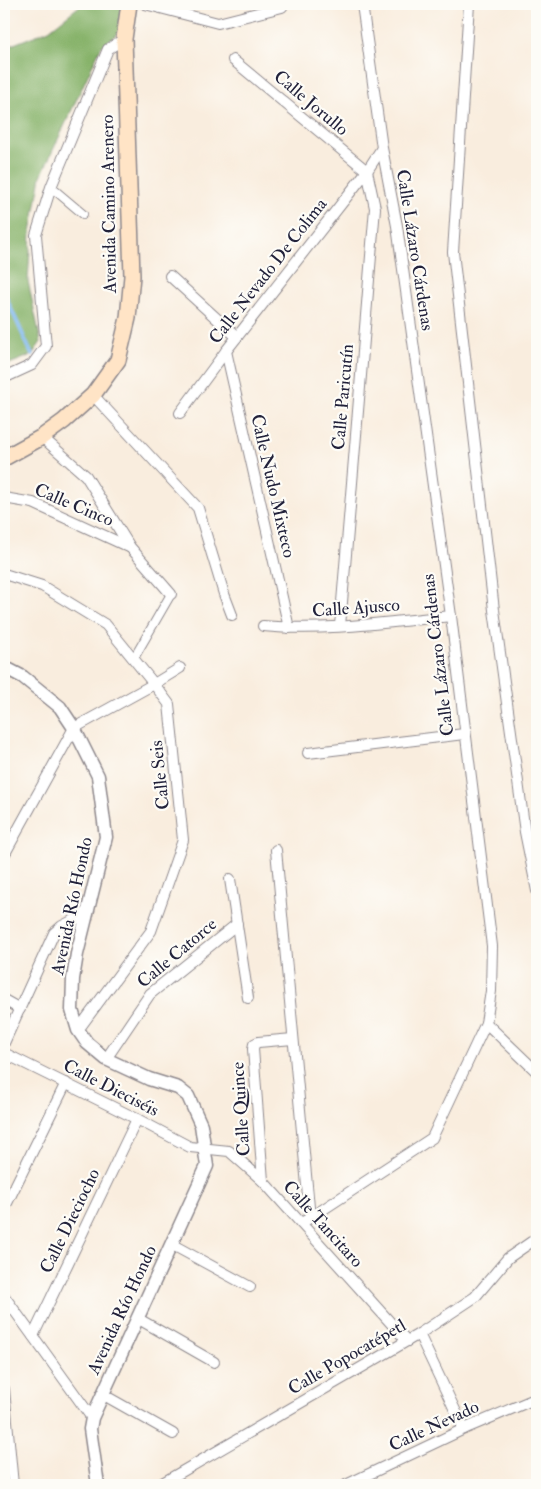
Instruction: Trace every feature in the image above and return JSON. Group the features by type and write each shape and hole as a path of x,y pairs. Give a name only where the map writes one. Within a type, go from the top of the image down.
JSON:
{"main road":[{"name":"Avenida Camino Arenero","path":"4,458 42,437 64,421 93,395 118,360 128,318 132,276 124,40 129,4"}],"street":[{"path":"145,4 218,24 282,7 284,4"},
{"name":"Calle Lázaro Cárdenas","path":"305,1220 432,1138 486,1022 491,991 492,946 464,734 451,616 397,226 382,148 362,4"},
{"path":"469,4 454,252 494,610 525,832 537,891"},
{"path":"5,377 32,365 46,346 36,235 51,187 108,48 124,40"},
{"name":"Calle Jorullo","path":"233,60 367,171"},
{"name":"Calle Nevado De Colima","path":"180,413 226,351 367,171 382,148"},
{"name":"Calle Paricutín","path":"340,626 375,208 367,171"},
{"path":"51,187 83,214"},
{"path":"170,276 237,337"},
{"name":"Calle Nudo Mixteco","path":"226,351 289,628"},
{"path":"93,395 198,508 224,594 232,614"},
{"path":"42,437 86,476 130,547 171,594 134,658"},
{"name":"Calle Cinco","path":"4,498 33,503 130,547"},
{"name":"Calle Seis","path":"4,574 42,586 106,625 169,704 183,840 151,932 78,1030"},
{"name":"Calle Ajusco","path":"263,626 289,628 340,626 451,616"},
{"path":"4,855 74,728 180,668"},
{"name":"Avenida Río Hondo","path":"5,670 23,677 60,707 74,728 98,776 106,837 77,954 73,979 72,1010 78,1030 86,1043 106,1059 149,1079 178,1088 188,1096 201,1125 207,1166 92,1418 90,1429 98,1485"},
{"path":"308,753 464,734"},
{"path":"276,850 293,1039 305,1220"},
{"path":"230,879 248,998"},
{"path":"4,1043 54,933 62,926 88,913"},
{"name":"Calle Catorce","path":"106,1059 150,994 237,924"},
{"path":"4,1000 20,1009"},
{"path":"486,1022 537,1072"},
{"name":"Calle Quince","path":"263,1181 254,1044 293,1039"},
{"name":"Calle Dieciséis","path":"4,1053 190,1147 204,1149"},
{"path":"4,1209 66,1083"},
{"name":"Calle Dieciocho","path":"33,1336 137,1119"},
{"name":"Calle Tancitaro","path":"204,1149 229,1151 305,1220 407,1341"},
{"name":"Calle Popocatépetl","path":"159,1485 419,1334 475,1297 508,1258 537,1238"},
{"path":"171,1244 250,1287"},
{"path":"5,1299 92,1418"},
{"path":"4,1315 5,1299"},
{"path":"136,1318 214,1362"},
{"path":"419,1334 464,1429"},
{"path":"4,1389 13,1485"},
{"path":"102,1394 173,1434"},
{"name":"Calle Nevado","path":"346,1485 464,1429 537,1398"}],"green space":[{"path":"82,4 124,4 122,30 101,47 41,176 31,233 28,281 41,342 32,355 4,366 4,48 49,30"}],"waterway":[{"path":"4,293 32,355"}]}
